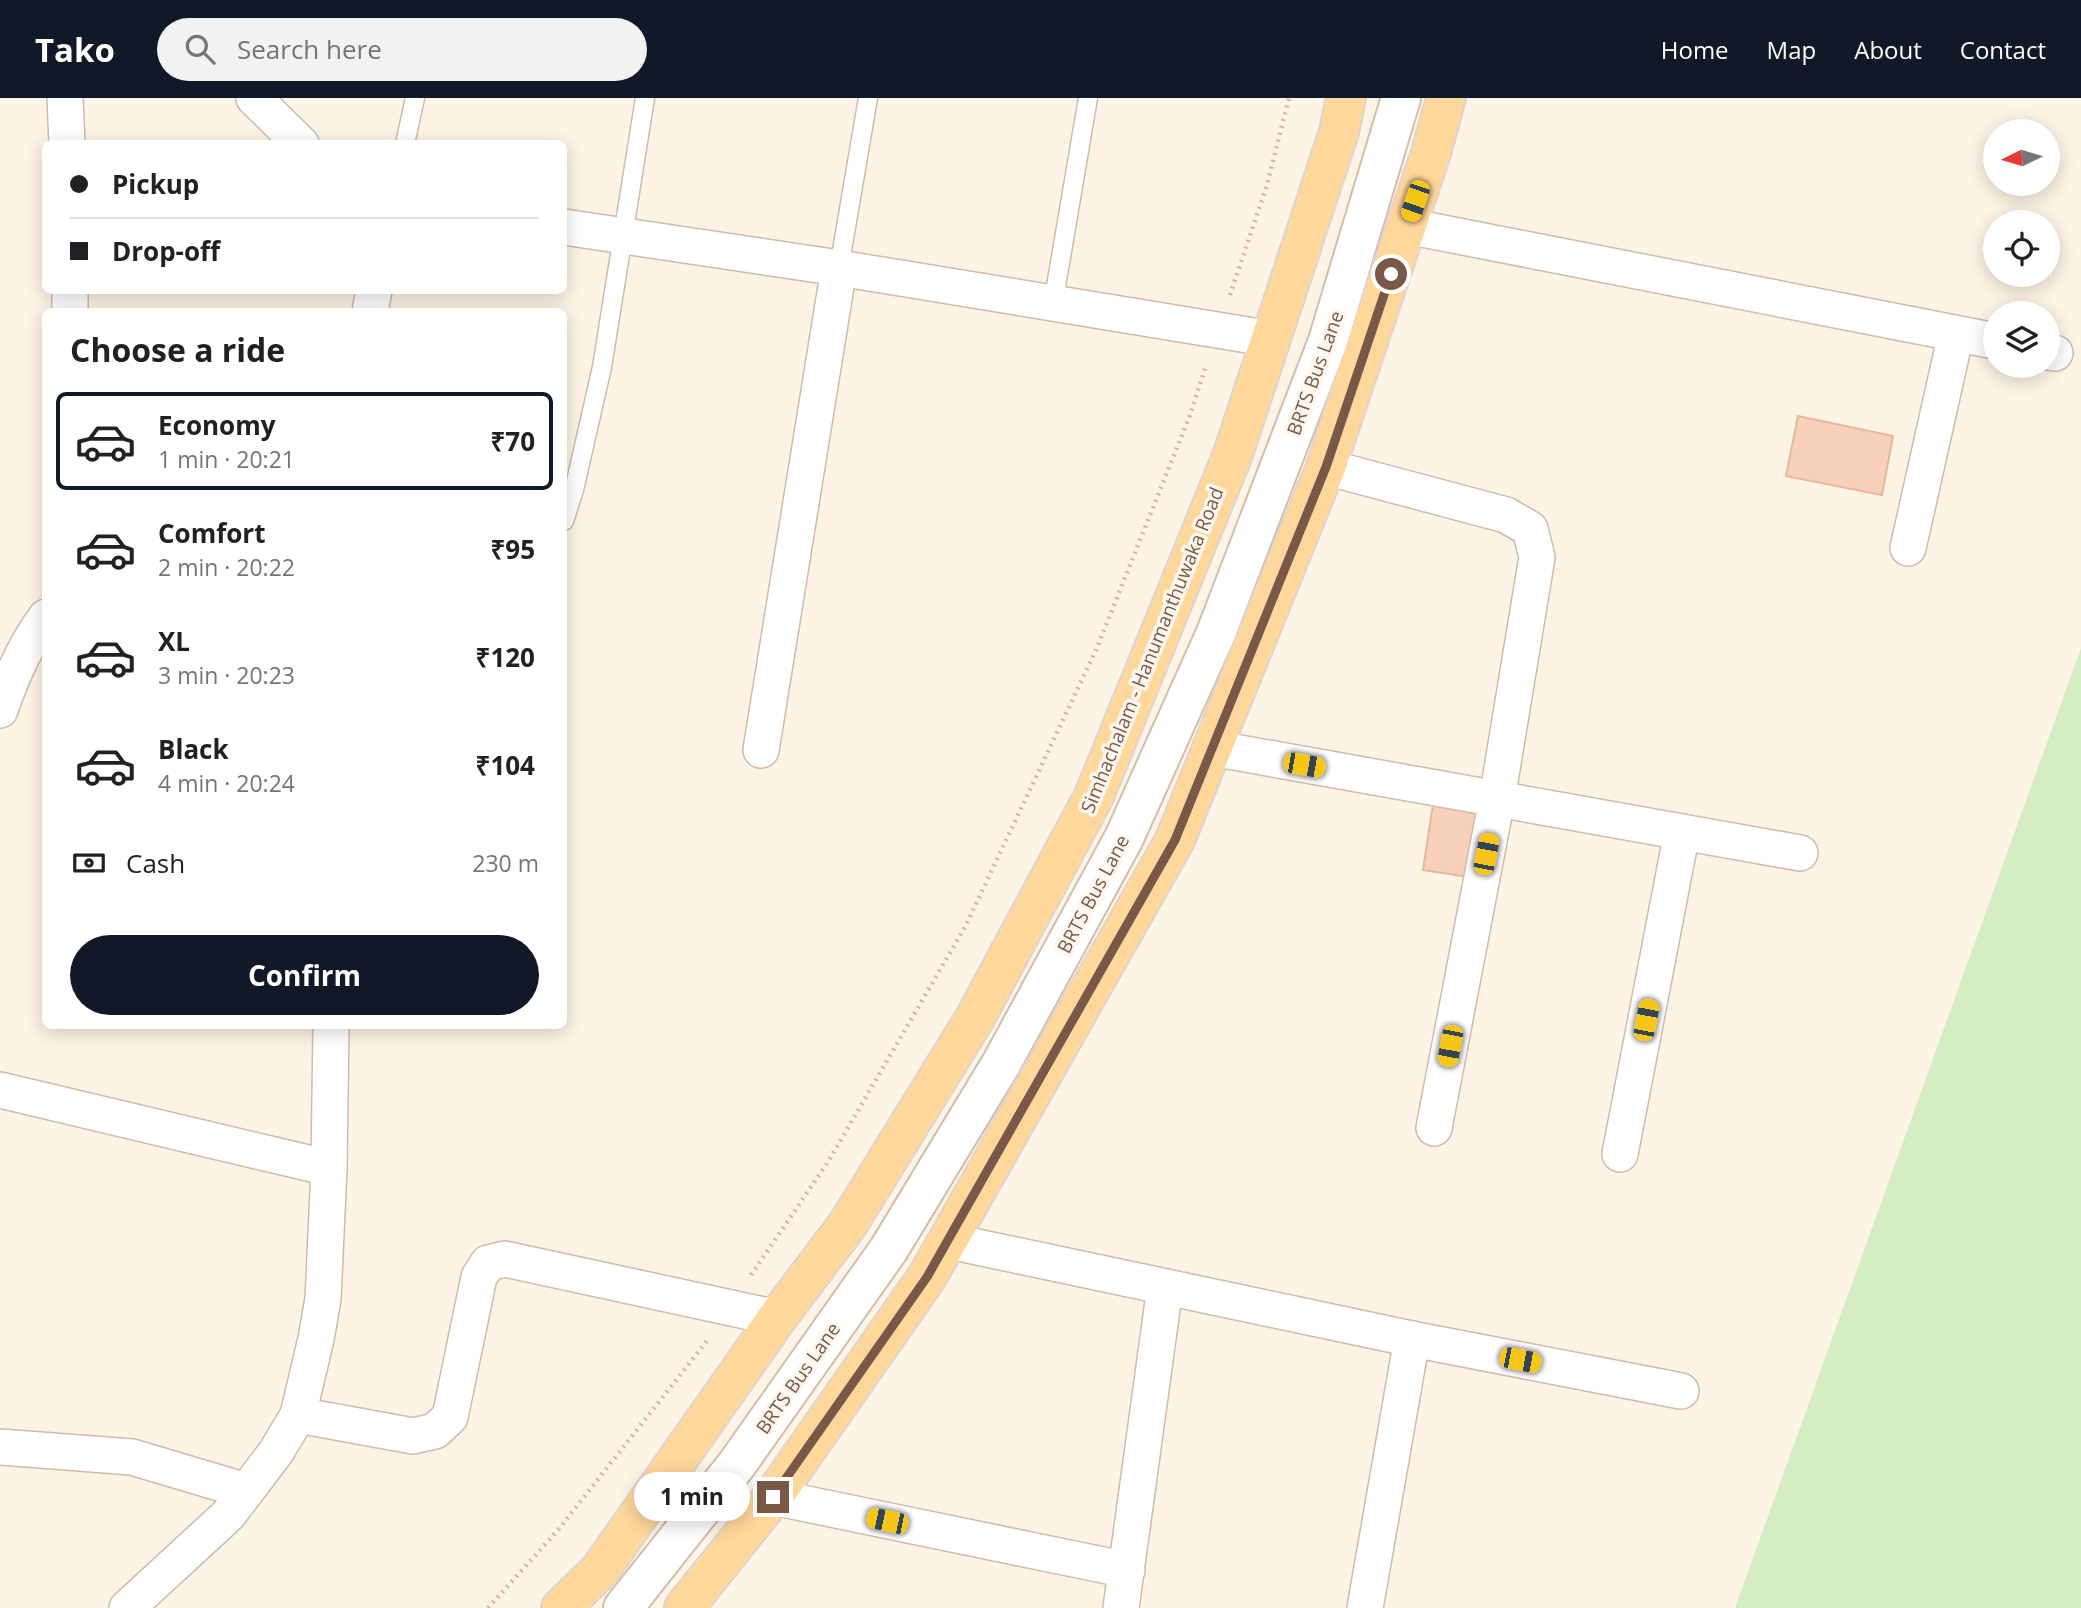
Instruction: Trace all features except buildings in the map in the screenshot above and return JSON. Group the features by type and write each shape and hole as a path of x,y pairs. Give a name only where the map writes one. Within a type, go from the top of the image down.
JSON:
{"main road":[{"name":"Simhachalam - Hanumanthuwaka Road","path":"561,1608 600,1570 776,1318 848,1224 975,1018 1094,796 1233,454 1339,132 1346,98"},
{"path":"684,1608 773,1497 927,1277 1175,840 1326,467 1431,153 1446,98"}],"street":[{"path":"65,98 66,140"},
{"path":"254,98 297,140"},
{"name":"BRTS Bus Lane","path":"623,1608 737,1464 889,1249 1001,1064 1124,838 1216,633 1324,354 1401,98"},
{"path":"1407,226 1983,339"},
{"path":"567,228 839,268 1272,339"},
{"path":"761,750 839,268"},
{"path":"1908,548 1955,334"},
{"path":"1326,467 1506,515 1530,529 1537,557 1497,799 1434,1128"},
{"path":"0,710 26,628"},
{"path":"1212,748 1800,853"},
{"path":"1620,1154 1682,832"},
{"path":"127,1608 228,1514 276,1452 298,1415 323,1299 329,1168 331,1029"},
{"path":"0,1090 329,1168"},
{"path":"949,1241 1412,1339 1681,1391"},
{"path":"298,1415 413,1436 435,1431 450,1417 479,1277 488,1263 505,1259 776,1318"},
{"path":"1121,1608 1165,1287"},
{"path":"1365,1608 1412,1339"},
{"path":"0,1447 132,1457 246,1491"},
{"path":"773,1497 1127,1570"}],"lane":[{"path":"406,140 415,98"},
{"path":"567,512 602,367 645,98"},
{"path":"839,268 868,98"},
{"path":"1053,304 1088,98"}],"path":[{"path":"488,1608 558,1530 697,1356 828,1162 965,927 1096,650 1190,415 1267,185 1289,98"}],"green space":[{"path":"2081,648 2081,1608 1735,1608"}],"route":[{"path":"773,1497 927,1277 1175,840 1326,467 1391,274"}]}
